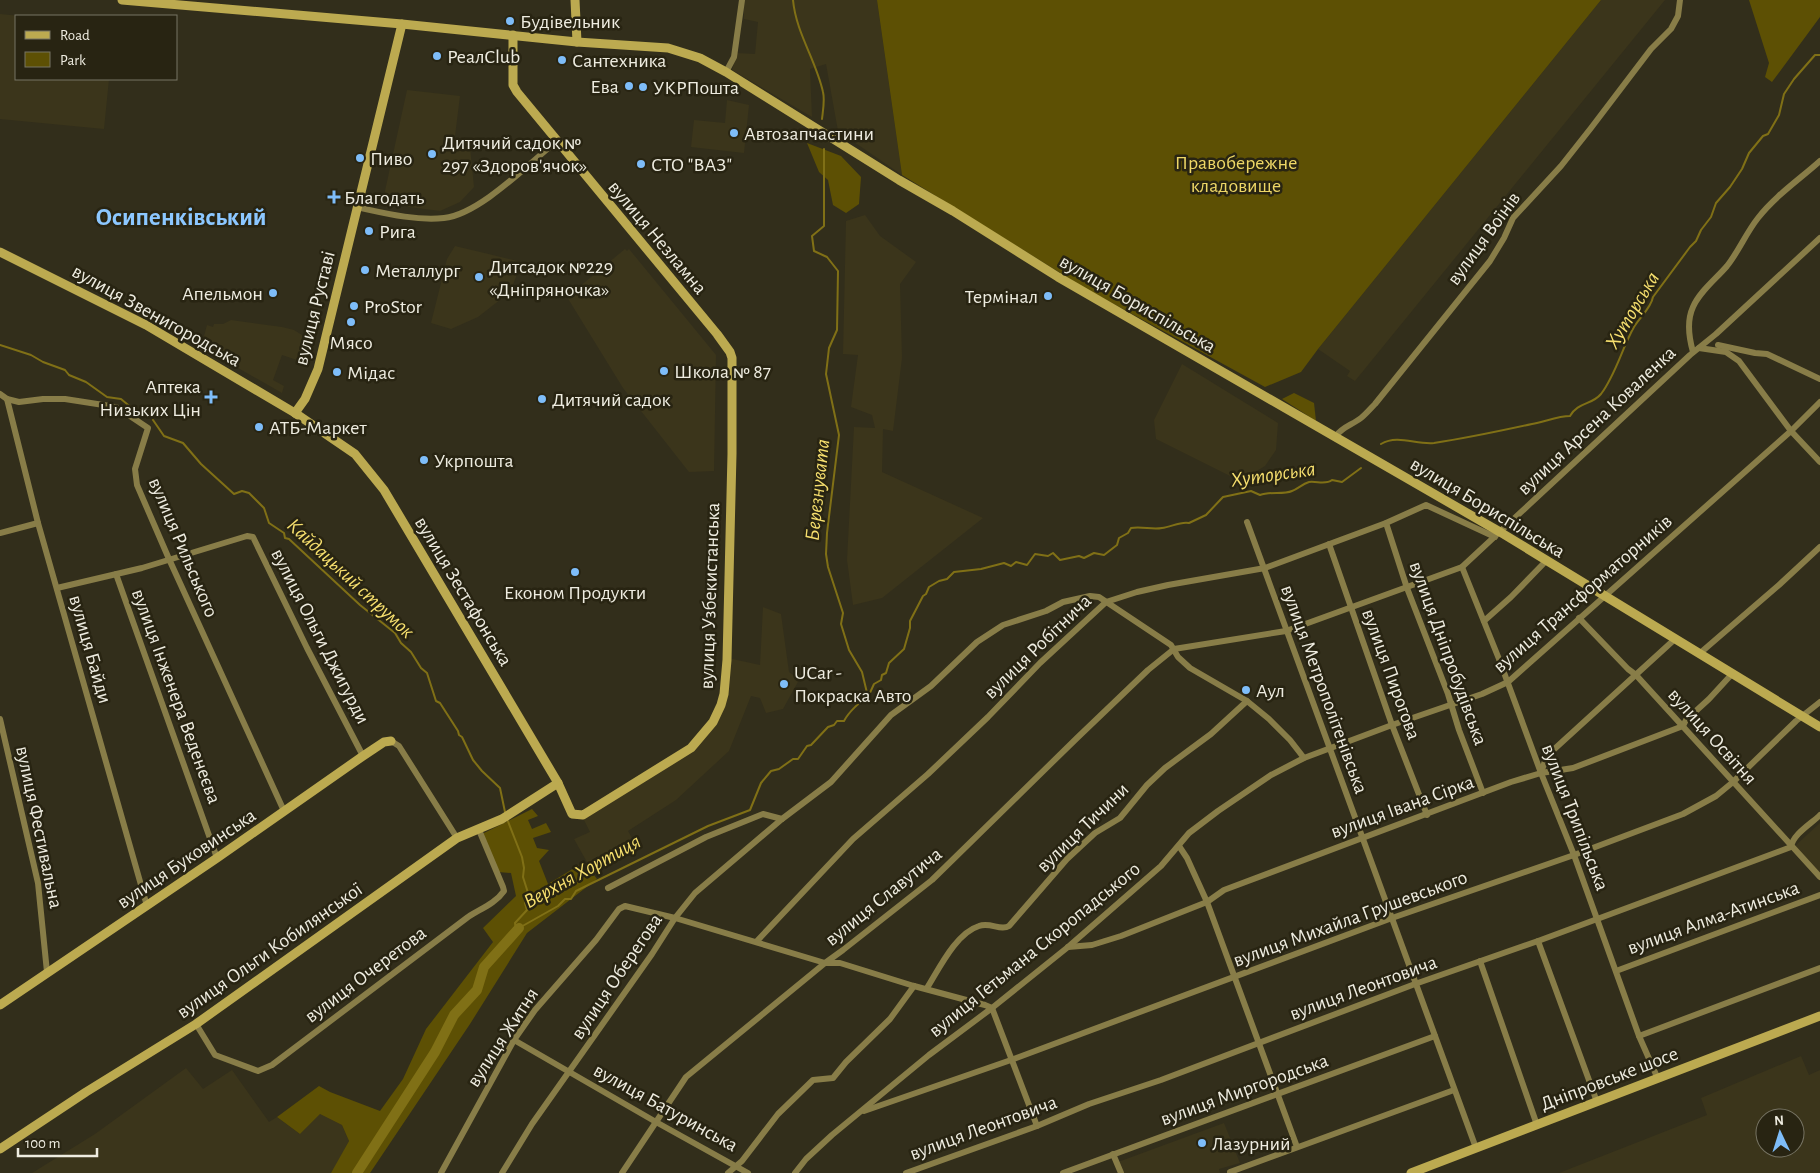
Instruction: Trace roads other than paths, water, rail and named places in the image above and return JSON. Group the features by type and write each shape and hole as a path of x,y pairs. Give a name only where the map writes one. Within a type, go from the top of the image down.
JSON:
{"street":[{"name":"вулиця Бориспільська","path":"122,0 513,34 577,42 668,48 700,58 726,72 898,180 953,211 1058,277 1336,436 1820,727"},
{"path":"575,0 577,42"},
{"path":"726,72 734,57 742,0"},
{"name":"вулиця Воїнів","path":"1336,436 1341,429 1362,417 1375,404 1490,261 1513,218 1592,128 1651,49 1671,29 1678,16 1680,0"},
{"name":"вулиця Руставі","path":"295,413 305,399 318,369 402,24"},
{"name":"вулиця Незламна","path":"513,34 512,86 717,334 732,358"},
{"path":"356,207 422,218 444,218 464,213 475,208 491,196 557,141"},
{"path":"1726,352 1696,350 1690,344 1692,308 1697,299 1728,264 1758,218 1781,194 1820,161"},
{"name":"вулиця Арсена Коваленка","path":"1174,649 1286,630 1462,567 1820,238"},
{"name":"вулиця Звенигородська","path":"0,252 146,325 295,413"},
{"path":"1716,334 1718,345 1739,361 1791,431 1820,462"},
{"path":"1718,345 1767,354 1820,379"},
{"name":"вулиця Узбекистанська","path":"572,814 583,815 684,753 701,736 722,705 727,660 732,454 732,358"},
{"path":"0,394 7,399"},
{"name":"вулиця Байди","path":"7,399 38,523 147,906"},
{"name":"вулиця Рильського","path":"7,399 23,402 43,399 65,399 110,406 118,408 148,428 136,466 136,480 169,559 284,812"},
{"name":"вулиця Трансформаторників","path":"1329,748 1451,706 1508,682 1791,431 1820,402"},
{"name":"вулиця Зестафонська","path":"295,413 355,454 384,490 558,783 572,814"},
{"path":"1106,602 1168,585 1265,568 1426,506 1497,534"},
{"name":"вулиця Метрополітенівська","path":"1247,522 1476,1148"},
{"path":"0,533 38,523"},
{"name":"вулиця Дніпробудівська","path":"1386,523 1407,588 1448,694 1483,794"},
{"name":"вулиця Ольги Джигурди","path":"169,559 247,536 253,537 307,648 363,756"},
{"name":"вулиця Пирогова","path":"1328,544 1392,725 1427,815"},
{"path":"1699,654 1820,547"},
{"path":"57,588 142,568 169,559"},
{"path":"1484,621 1511,598 1546,561"},
{"name":"вулиця Трипільська","path":"1462,567 1574,855 1639,1036 1658,1079"},
{"name":"вулиця Інженера Веденеєва","path":"116,574 217,858"},
{"name":"вулиця Робітнича","path":"757,941 858,834 921,780 988,717 1040,663 1106,602 1099,597 1090,596 1063,602 1046,611 1003,625 977,642 931,686 891,715 831,782 782,820"},
{"path":"1106,602 1171,645 1178,657 1190,668 1247,701 1290,740 1304,758"},
{"name":"вулиця Освітня","path":"1579,618 1636,675 1820,877"},
{"path":"1541,773 1550,753 1675,640"},
{"name":"вулиця Славутича","path":"622,1173 680,1085 693,1070 825,963 932,880 1148,670 1174,649"},
{"name":"вулиця Івана Сірка","path":"1068,947 1092,945 1207,902 1224,890 1511,782 1541,773 1574,768 1683,726 1686,720 1732,674"},
{"name":"вулиця Тичини","path":"927,988 958,941 968,931 977,926 987,924 1003,928 1009,926 1067,859 1095,833 1120,818 1147,785 1165,768 1211,734 1247,701"},
{"name":"вулиця Михайла Грушевського","path":"860,1112 1011,1060 1392,918 1574,855 1684,814 1716,796 1733,782 1802,716 1820,702"},
{"name":"вулиця Фестивальна","path":"0,719 38,883 48,972"},
{"path":"391,741 399,746 457,838"},
{"name":"вулиця Буковинська","path":"0,1002 147,906 363,756 384,742 391,741"},
{"name":"вулиця Гетьмана Скоропадського","path":"795,1173 818,1147 860,1112 1068,947 1161,866 1189,833 1271,775 1329,748"},
{"name":"вулиця Ольги Кобилянської","path":"0,1148 196,1024 457,838 480,830 502,819 558,783"},
{"path":"608,888 714,833 763,814 782,820"},
{"path":"1791,847 1796,837 1820,815"},
{"name":"вулиця Оберегова","path":"502,1173 532,1124 675,918 695,893 782,820"},
{"name":"вулиця Очеретова","path":"196,1024 215,1055 258,1072 272,1065 460,923 502,895 503,887 480,830"},
{"path":"1179,846 1187,858 1207,902 1257,1043 1297,1147"},
{"name":"вулиця Леонтовича","path":"906,1173 1416,984 1538,942 1791,847"},
{"name":"вулиця Алма-Атинська","path":"1616,971 1820,895"},
{"name":"вулиця Житня","path":"441,1173 514,1040 535,1010 596,940 619,909 625,906 675,918"},
{"path":"675,918 757,941 825,963 840,963 992,1008 1037,1126"},
{"path":"1538,942 1597,1102"},
{"path":"1480,961 1537,1125"},
{"path":"1639,1036 1820,968"},
{"path":"728,1173 746,1157 778,1114 814,1080 833,1078 846,1062 890,1019 914,986"},
{"name":"Дніпровське шосе","path":"1415,1172 1820,1016"},
{"name":"вулиця Миргородська","path":"1063,1173 1435,1036"},
{"name":"вулиця Батуринська","path":"514,1040 748,1173"},
{"path":"1230,1172 1454,1090"},
{"path":"1113,1154 1121,1173"}],"waterway":[{"name":"Березнувата","path":"793,0 798,24 823,92 822,119"},
{"name":"Хуторська","path":"1381,444 1394,440 1434,443 1570,416 1577,408 1597,398 1611,378 1636,323 1650,305 1653,297 1696,241 1701,230 1711,217 1716,203 1742,169 1749,153 1763,136 1768,134 1779,115 1784,94 1794,79 1815,55 1820,55"},
{"name":"Березнувата","path":"824,149 824,226 812,236 814,251 827,257 838,271 837,330 829,348 826,374 839,435 826,554 828,567 843,613 841,624 849,650 862,672 868,697"},
{"name":"Кайдацький струмок","path":"0,345 31,355 43,362 65,370 69,375 86,382 107,397 121,399 139,414"},
{"name":"Кайдацький струмок","path":"153,420 164,436 183,443 201,464 234,494 242,491 249,493 264,508 269,523 284,533 285,538 289,539 360,605 395,633 401,643 411,652 421,668 427,673 436,701 440,703 462,737 473,760 500,788 505,812"},
{"name":"Хуторська","path":"868,697 874,684 881,680 882,675 886,673 889,663 904,649 910,621 929,587 947,579 954,572 981,569 1004,563 1011,566 1016,562 1027,565 1035,554 1048,556 1053,553 1060,560 1079,556 1084,558 1094,553 1104,555 1117,545 1119,538 1128,533 1131,528 1158,528 1189,523 1206,515 1223,497 1251,491 1260,495 1288,492 1309,482 1324,483 1332,480 1342,482 1361,468"},
{"name":"Верхня Хортиця","path":"519,928 558,906 565,899 571,899 576,891 708,826 750,810 761,783 771,771 779,769 793,759 798,759 807,746 811,745 828,727 834,725 837,721 844,721 848,714 868,697"},
{"name":"Кайдацький струмок","path":"507,819 522,857 523,877 529,896 525,903 527,910 515,923 516,931"},
{"name":"Верхня Хортиця","path":"357,1173 435,1052 454,1015 477,990 484,967 519,928"}],"place":[{"name":"Будівельник","path":"510,21"},
{"name":"РеалClub","path":"437,56"},
{"name":"Сантехника","path":"562,60"},
{"name":"Ева","path":"629,86"},
{"name":"УКРПошта","path":"643,87"},
{"name":"Автозапчастини","path":"734,133"},
{"name":"Дитячий садок № 297 «Здоров'ячок»","path":"432,154"},
{"name":"Пиво","path":"360,158"},
{"name":"СТО \"ВАЗ\"","path":"641,164"},
{"name":"Благодать","path":"334,197"},
{"name":"Рига","path":"369,231"},
{"name":"Металлург","path":"365,270"},
{"name":"Дитсадок №229 «Дніпряночка»","path":"479,277"},
{"name":"Апельмон","path":"273,293"},
{"name":"Термінал","path":"1048,296"},
{"name":"ProStor","path":"354,306"},
{"name":"Мясо","path":"351,322"},
{"name":"Школа № 87","path":"664,371"},
{"name":"Мідас","path":"337,372"},
{"name":"Аптека Низьких Цін","path":"211,397"},
{"name":"Дитячий садок","path":"542,399"},
{"name":"АТБ-Маркет","path":"259,427"},
{"name":"Укрпошта","path":"424,460"},
{"name":"Економ Продукти","path":"575,572"},
{"name":"UCar - Покраска Авто","path":"784,684"},
{"name":"Аул","path":"1246,690"},
{"name":"Лазурний","path":"1202,1143"}],"district":[{"name":"Осипенківський","path":"181,216"}],"park label":[{"name":"Правобережне кладовище","path":"1236,174"}]}
